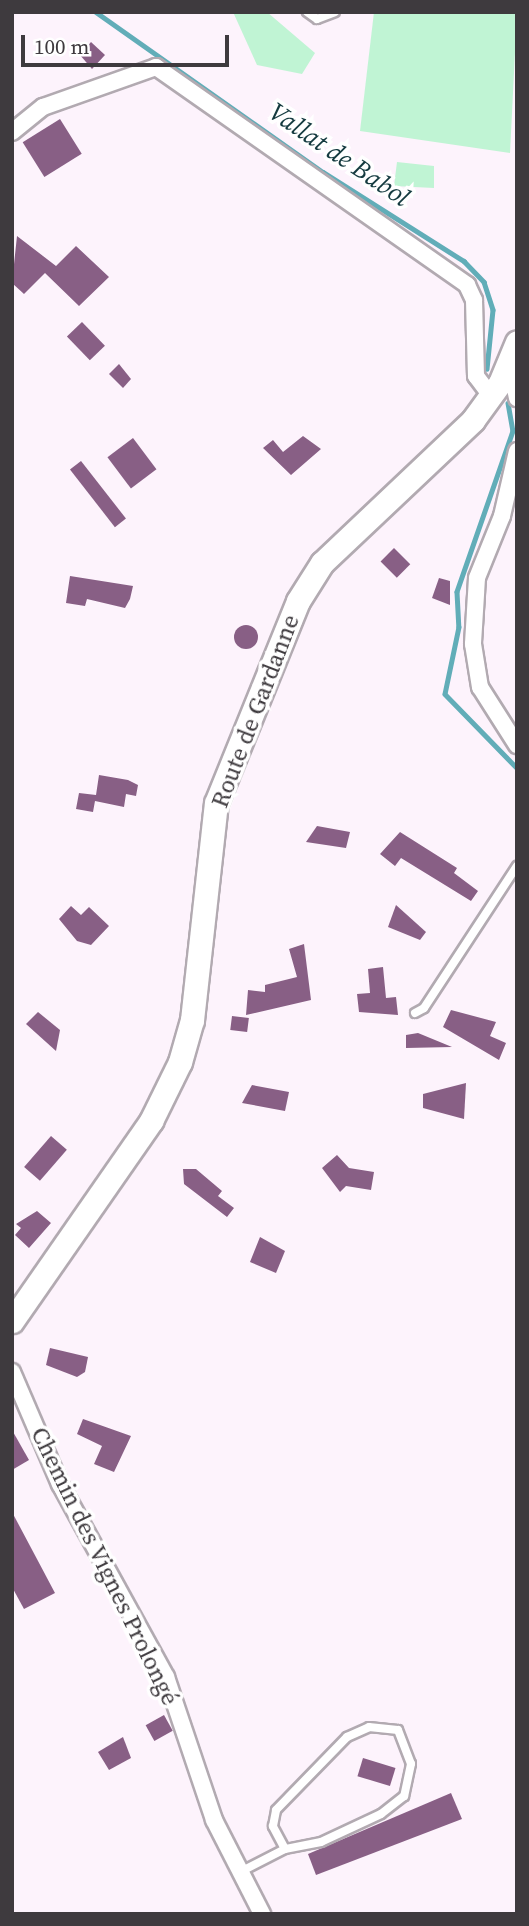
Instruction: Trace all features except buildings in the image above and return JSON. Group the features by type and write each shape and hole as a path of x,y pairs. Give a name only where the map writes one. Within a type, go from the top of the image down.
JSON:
{"street":[{"path":"12,132 43,107 156,67 467,285 474,300 476,376 492,397"},
{"name":"Route de Gardanne","path":"12,1321 151,1121 180,1062 192,1020 216,803 298,601 322,564 492,397 510,365 517,342"},
{"path":"510,365 517,398"},
{"path":"517,452 502,516 477,579 473,644 480,687 517,745"},
{"name":"Chemin des Vignes Prolongé","path":"12,1372 61,1484 166,1677 214,1820 262,1914"}],"lane":[{"path":"307,12 317,19 335,12"},
{"path":"415,1013 424,1008 517,866"},
{"path":"240,1872 285,1849 333,1836 404,1796 411,1764 398,1730 369,1727 347,1737 323,1767 284,1798 272,1826 285,1849"}],"green space":[{"path":"233,12 267,12 315,53 302,74 257,65"},
{"path":"374,12 517,12 510,153 360,131"},
{"path":"397,162 434,166 434,188 394,186"}],"waterway":[{"name":"Vallat de Babol","path":"96,12 323,172 464,261 484,282 493,310 487,369"},
{"name":"Vallat de Babol","path":"508,403 513,431 457,592 459,627 445,694 517,768"}]}
